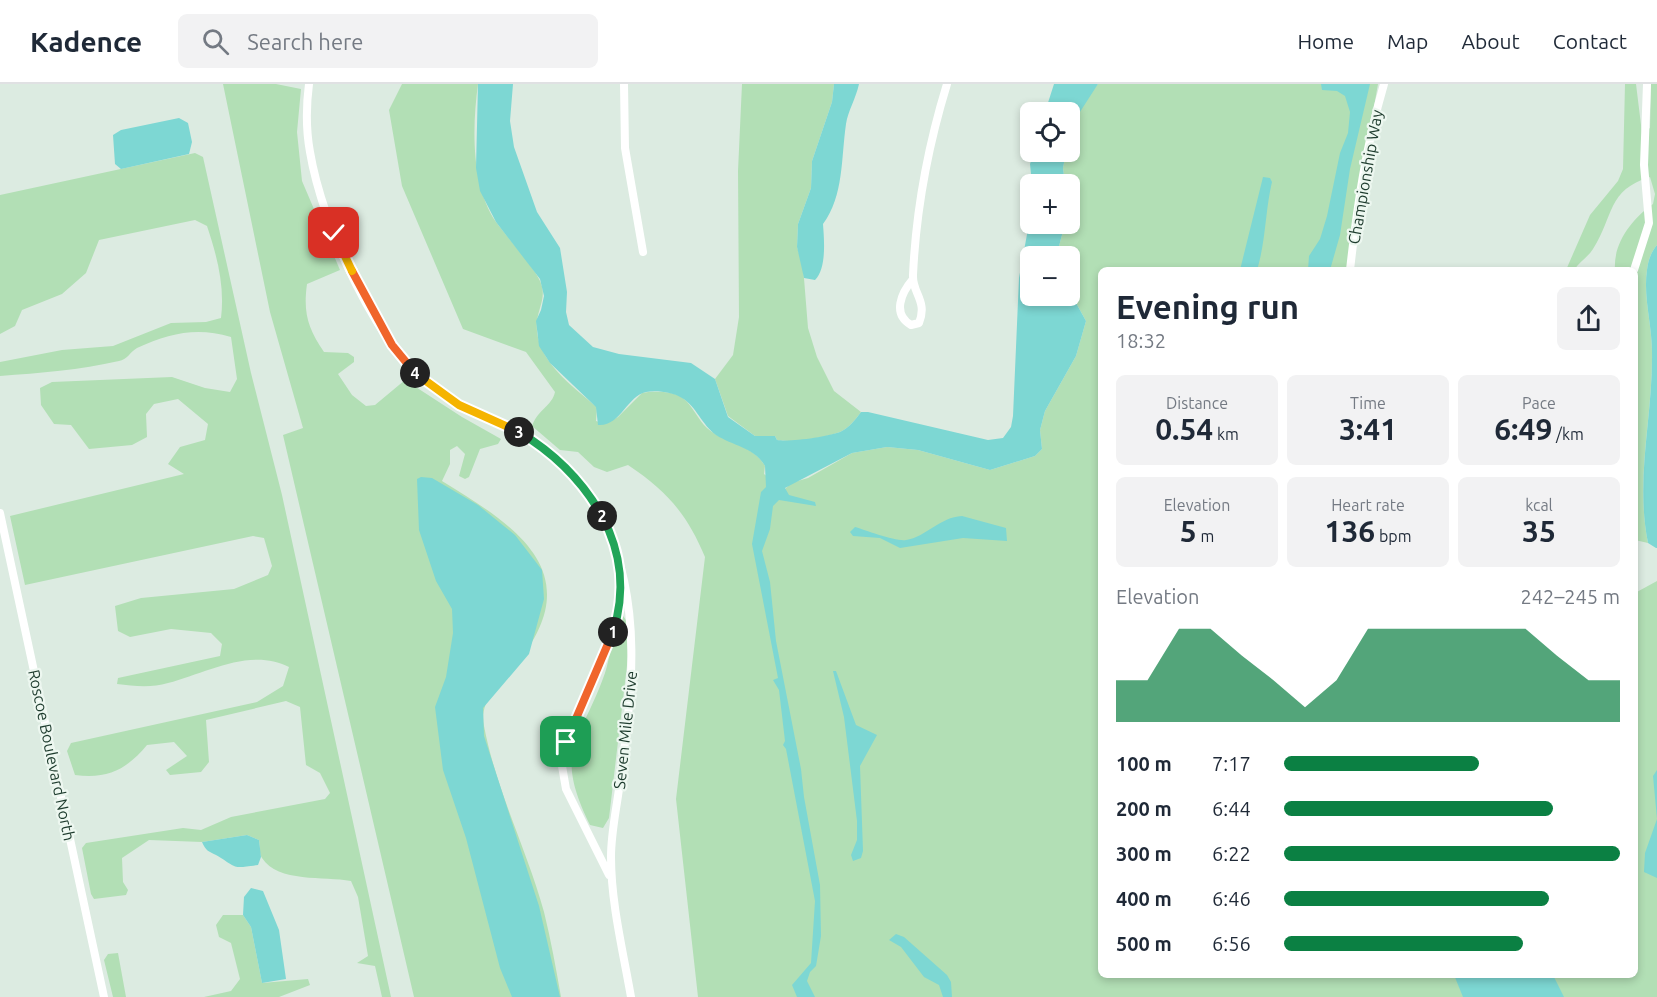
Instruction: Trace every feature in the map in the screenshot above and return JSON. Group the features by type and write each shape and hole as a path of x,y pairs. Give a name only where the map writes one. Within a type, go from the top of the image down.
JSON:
{"street":[{"name":"Seven Mile Drive","path":"309,84 310,151 323,205 357,281 392,345 414,372 441,394 531,440 562,464 585,488 604,520 622,573 630,610 633,664 612,846 613,888 631,997"},
{"path":"624,84 626,147 643,252"},
{"path":"913,279 906,286 898,311 902,320 910,325 919,323 923,313 920,294 913,279 925,175 947,84"},
{"name":"Championship Way","path":"1350,267 1367,154 1384,84"},
{"path":"1635,267 1649,223 1644,165 1647,84"},
{"name":"Roscoe Boulevard North","path":"0,513 104,997"},
{"name":"Seven Mile Drive","path":"613,888 603,859 566,789 562,766 566,742 615,625 622,573"}],"green space":[{"path":"223,84 276,84 301,89 297,132 302,181 340,270 307,284 306,312 314,335 324,352 348,353 354,357 354,362 338,374 352,395 366,406 375,405 405,380 501,439 498,444 480,449 469,477 465,479 459,476 465,454 457,446 450,450 450,464 442,481 471,499 520,537 536,558 546,581 546,607 536,636 491,694 483,717 496,773 544,912 561,997 414,997 283,435 303,428 270,312"},
{"path":"402,84 478,84 474,137 482,191 496,222 537,275 542,286 543,296 537,321 537,334 541,347 556,370 597,407 596,421 605,424 618,417 642,393 674,394 687,401 707,428 760,459 765,466 764,474 784,490 791,483 808,478 852,453 887,447 918,450 990,470 1035,456 1042,449 1040,430 1045,411 1076,356 1086,321 1078,306 1080,306 1080,246 1059,246 1062,234 1080,234 1080,174 1064,174 1063,168 1064,162 1080,162 1080,111 1098,84 1378,84 1360,185 1351,267 1098,267 1098,978 1638,978 1638,591 1657,581 1657,997 698,997 676,799 705,557 683,516 654,484 628,465 607,472 594,467 578,452 560,450 532,426 555,392 526,352 463,329 402,186 389,110"},
{"path":"742,84 834,84 832,102 812,161 811,188 798,224 797,247 803,266 808,328 817,357 834,391 861,412 840,432 825,436 792,441 777,440 775,436 755,436 728,416 715,379 733,355 739,317 738,171"},
{"path":"1625,84 1636,84 1642,133 1650,128 1651,84 1657,84 1657,245 1649,260 1646,280 1652,352 1643,494 1648,543 1638,541 1638,267 1615,267 1615,260 1625,232 1653,204 1655,194 1650,177 1626,189 1613,206 1591,252 1576,267 1567,267 1590,215 1618,181 1623,169"},
{"path":"195,153 203,157 251,373 282,495 391,997 382,997 375,966 357,963 368,956 358,897 351,881 302,877 279,871 269,866 262,858 259,840 247,835 202,842 149,840 122,858 123,882 128,890 126,895 94,899 91,894 82,848 86,843 183,828 201,830 231,817 325,799 330,793 320,773 306,765 300,707 286,701 206,720 209,762 201,772 170,775 166,770 187,756 174,742 147,745 124,767 107,774 75,775 67,751 71,743 257,702 283,686 289,667 259,660 228,664 162,685 117,684 118,678 220,656 222,644 211,633 171,629 130,637 118,631 115,606 141,598 234,589 268,575 272,566 264,538 253,536 25,585 10,516 184,474 168,464 180,447 205,440 208,424 178,399 154,404 146,414 147,437 132,445 89,449 71,425 54,424 41,405 40,388 52,382 172,377 205,388 230,392 237,379 231,337 207,332 172,335 137,348 119,361 75,369 0,376 0,362 62,350 113,346 171,323 206,322 221,318 222,294 217,260 207,226 195,220 99,240 86,273 62,294 22,310 15,326 0,334 0,195"},
{"path":"623,616 626,620 628,657 609,818 603,828 590,825 573,778 572,761 574,746 605,673 614,635"},
{"path":"223,915 243,915 251,927 262,983 308,979 310,985 279,997 204,997 231,991 240,979 231,943 219,937 216,925"},
{"path":"118,953 126,997 113,997 104,960 108,954"}],"water":[{"path":"478,84 513,84 510,121 514,147 537,212 560,248 567,292 566,312 569,325 593,347 619,354 691,363 715,379 728,417 755,436 775,436 777,440 799,440 826,436 840,432 852,424 861,412 868,412 988,440 1003,438 1011,427 1013,416 1020,273 1020,306 1078,306 1086,321 1076,356 1045,411 1040,430 1042,449 1035,456 990,470 918,450 887,447 852,453 785,488 789,495 815,502 816,506 779,500 773,506 770,529 762,551 770,582 776,641 801,769 820,885 821,936 816,966 810,972 807,981 815,997 797,997 792,985 811,963 815,901 786,749 783,745 785,741 779,690 773,680 778,678 752,544 761,492 766,487 765,466 749,451 716,435 687,401 669,393 650,391 639,395 612,421 598,425 596,407 550,363 539,346 536,321 544,296 540,279 496,222 480,191 476,168"},
{"path":"834,84 859,84 848,114 835,201 823,224 823,261 815,280 804,278 797,247 798,224 811,188 812,161 832,102"},
{"path":"1054,84 1098,84 1080,112 1080,102 1048,102"},
{"path":"1321,84 1370,84 1350,169 1340,235 1331,267 1308,267 1309,256 1320,239 1327,216 1340,153 1348,133 1350,112 1345,96 1337,91 1322,90"},
{"path":"179,118 188,123 192,142 189,154 121,169 115,164 113,135 121,130"},
{"path":"1031,162 1064,162 1064,174 1031,174"},
{"path":"1263,177 1270,178 1272,182 1258,267 1241,267"},
{"path":"1027,234 1062,234 1059,246 1025,246"},
{"path":"1657,245 1656,548 1648,543 1643,495 1652,376 1651,331 1646,280 1649,260"},
{"path":"432,478 478,505 515,535 542,570 544,599 529,654 483,708 484,736 539,906 560,997 512,997 500,968 466,838 443,770 435,707 446,677 453,633 452,609 436,581 419,530 417,479"},
{"path":"962,516 1006,528 1007,541 963,538 900,548 880,538 853,536 850,532 855,527 889,538 906,540 954,517"},
{"path":"833,671 836,671 856,725 877,735 860,766 863,851 861,858 853,861 851,855 857,840 857,821 844,717"},
{"path":"1657,770 1657,819 1653,776"},
{"path":"1657,819 1657,878 1644,872 1645,853"},
{"path":"247,835 259,840 261,857 258,865 235,866 208,850 202,842"},
{"path":"251,888 263,891 279,930 286,979 262,983 251,927 243,915 244,897"},
{"path":"896,934 904,937 947,975 951,982 952,997 943,997 939,985 924,977 901,947 889,940"},
{"path":"1455,978 1554,978 1564,997 1463,997"}],"route":[{"path":"334,233 366,300 402,360 441,394 459,405 518,432 551,453 585,488 604,520 622,573 619,606 609,643 566,742"}]}
